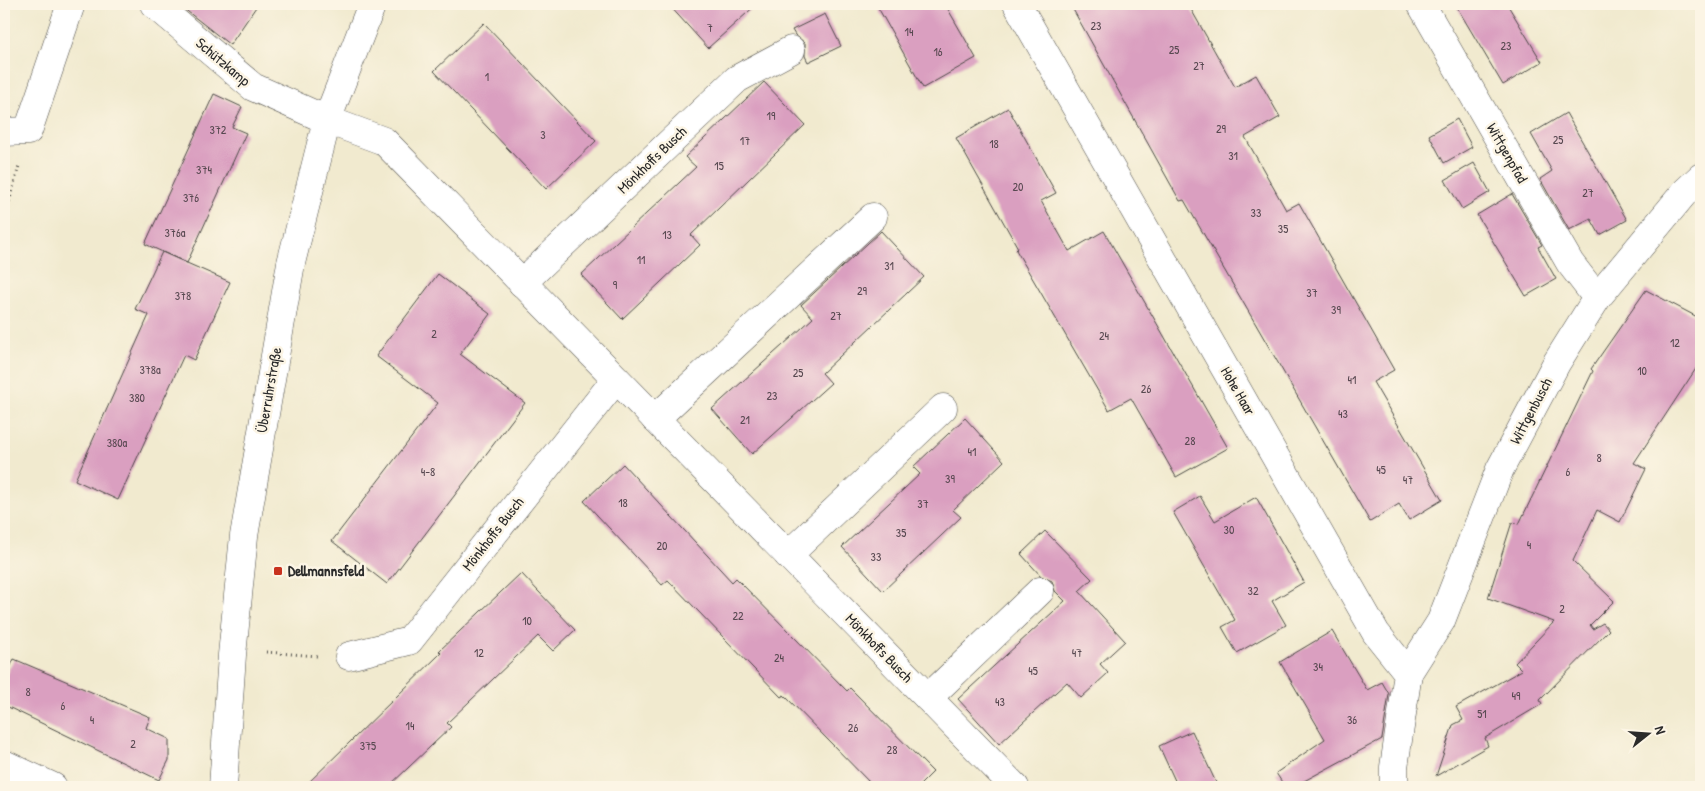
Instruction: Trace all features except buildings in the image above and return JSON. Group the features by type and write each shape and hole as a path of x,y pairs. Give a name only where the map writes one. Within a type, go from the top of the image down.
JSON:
{"street":[{"path":"16,132 71,4"},
{"name":"Schützkamp","path":"154,4 253,87 328,120"},
{"name":"Überruhrstraße","path":"224,787 244,536 290,272 328,120 372,4"},
{"name":"Hohe Haar","path":"1017,4 1376,633 1408,674"},
{"name":"Wittgenpfad","path":"1421,4 1570,263 1598,298"},
{"name":"Mönkhoffs Busch","path":"522,283 737,79 791,50"},
{"name":"Mönkhoffs Busch","path":"328,120 384,141 1015,787"},
{"name":"Wittgenbusch","path":"1408,674 1441,621 1500,468 1557,362 1598,298 1685,192 1701,177"},
{"path":"655,419 873,218"},
{"name":"Mönkhoffs Busch","path":"349,656 409,641 616,379"},
{"path":"788,555 943,408"},
{"path":"928,698 1040,591"},
{"path":"1394,787 1394,767 1408,674"},
{"path":"4,764 53,787"}],"path":[{"path":"4,221 16,132"},
{"path":"234,647 291,656 349,656"}],"place":[{"name":"Dellmannsfeld","path":"278,571"}]}
